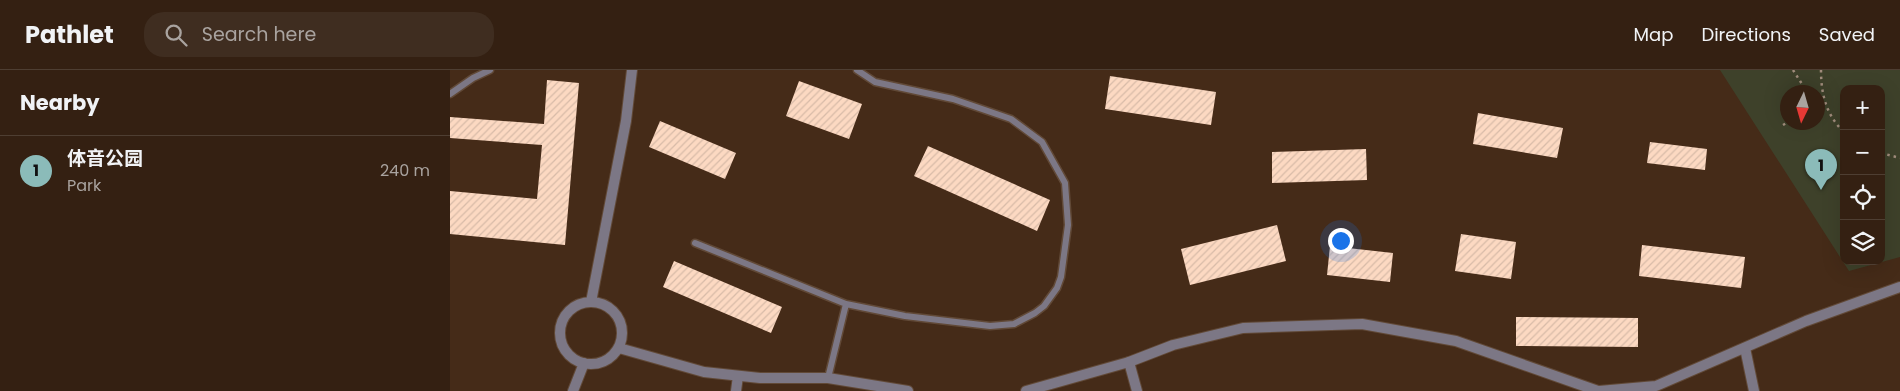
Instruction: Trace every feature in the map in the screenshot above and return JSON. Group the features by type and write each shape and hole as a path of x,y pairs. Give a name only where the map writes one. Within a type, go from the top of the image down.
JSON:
{"street":[{"path":"591,302 626,121 632,70"},
{"path":"1026,391 1129,362 1173,345 1243,328 1362,324 1456,341 1599,391 1656,386 1806,321 1900,287"},
{"path":"591,302 607,306 618,317 623,332 619,348 608,360 592,364 584,363 570,356 565,349 562,342 561,326 569,312 583,303 591,302"},
{"path":"619,348 704,372 738,376 828,378 908,391"},
{"path":"1744,348 1754,391"},
{"path":"1129,362 1137,391"},
{"path":"573,391 584,363"},
{"path":"736,391 738,376"}],"lane":[{"path":"450,94 473,78 490,70"},
{"path":"695,243 846,304 905,316 990,326 1014,324 1035,313 1047,302 1057,288 1061,277 1068,225 1065,183 1042,142 1011,120 953,99 875,82 857,70"},
{"path":"828,378 846,304"}],"path":[{"path":"1793,70 1802,85"},
{"path":"1821,70 1821,85 1826,106 1836,125 1842,130"},
{"path":"1885,153 1900,158"}],"green space":[{"path":"1720,70 1900,70 1900,257 1885,261 1885,85 1840,85 1840,257"},
{"path":"1845,265 1871,265 1849,271"}],"building":[{"path":"1110,76 1216,92 1211,125 1105,109"},
{"path":"547,80 579,83 565,245 450,234 450,191 537,199 542,145 450,138 450,117 544,124"},
{"path":"799,81 862,104 849,139 786,116"},
{"path":"1478,113 1563,128 1557,158 1473,144"},
{"path":"660,121 736,153 725,179 649,147"},
{"path":"1650,142 1707,149 1705,170 1647,163"},
{"path":"928,146 1050,200 1037,231 914,176"},
{"path":"1366,149 1367,180 1272,183 1272,152"},
{"path":"1277,225 1286,261 1190,285 1181,249"},
{"path":"1461,234 1516,242 1511,279 1455,271"},
{"path":"1642,245 1745,257 1741,288 1639,276"},
{"path":"1330,246 1393,253 1390,282 1327,275"},
{"path":"674,261 782,307 771,333 663,287"},
{"path":"1516,317 1638,318 1638,347 1516,346"}],"place":[{"name":"体音公园","path":"1821,190"}]}
